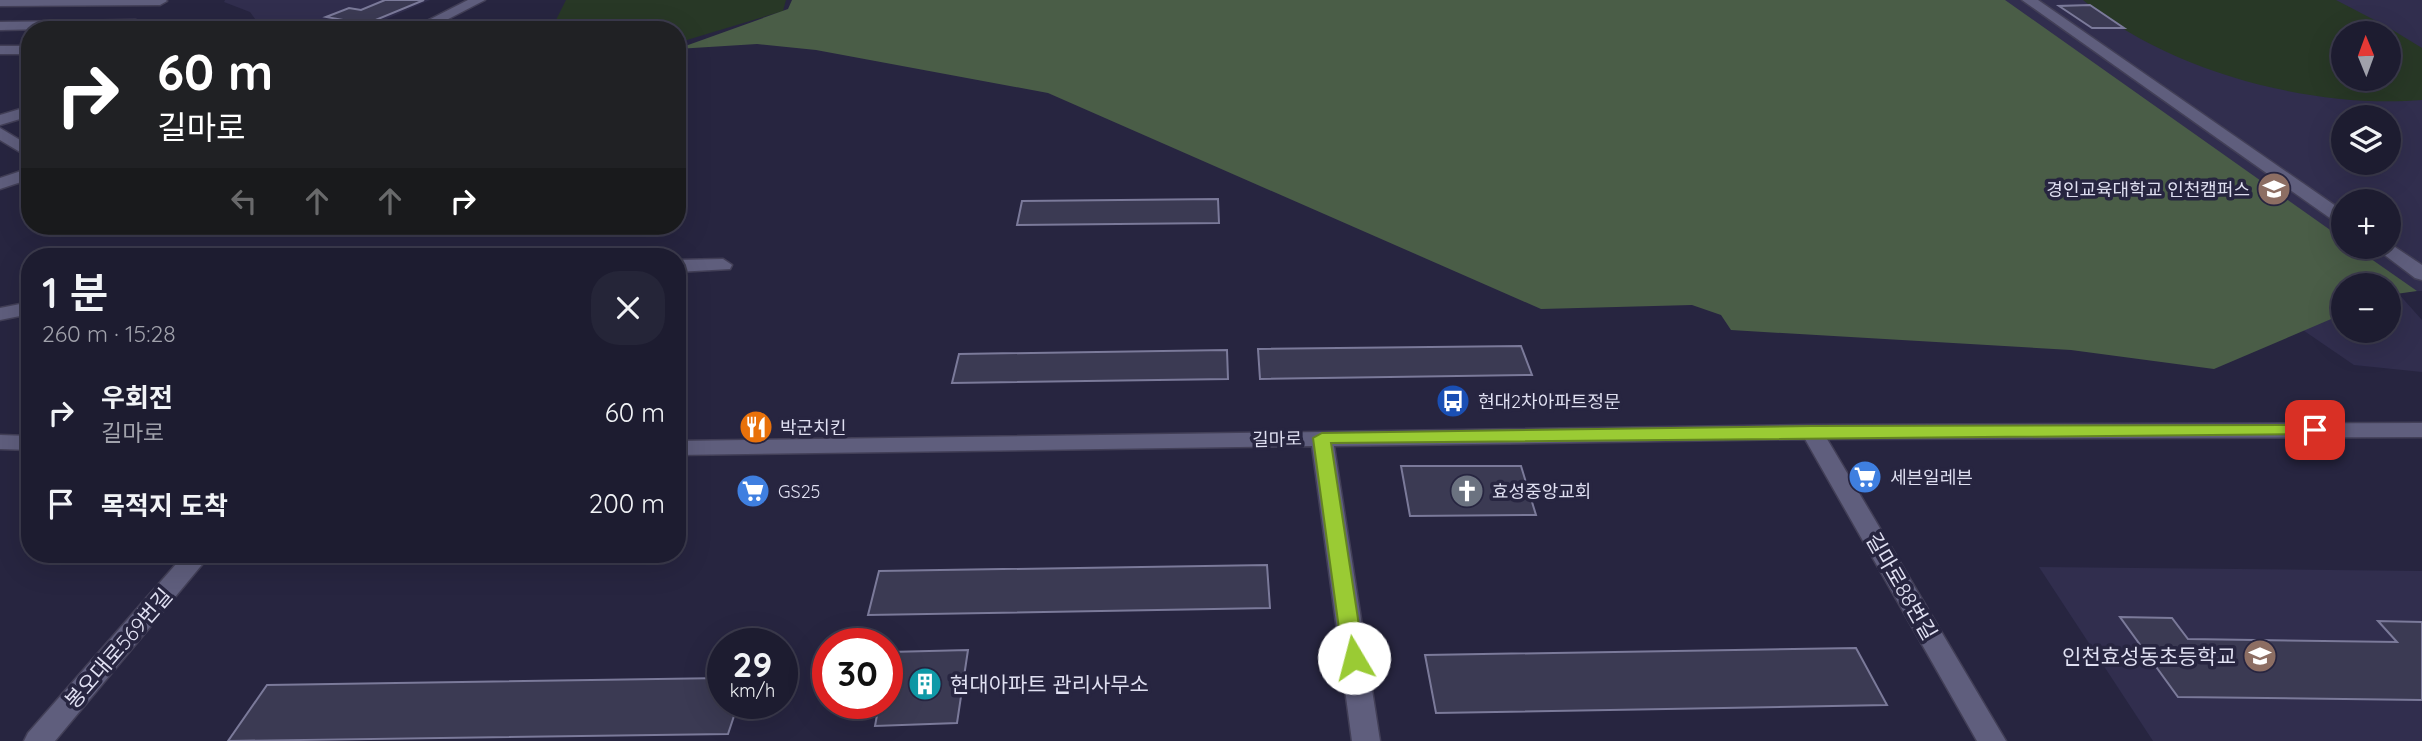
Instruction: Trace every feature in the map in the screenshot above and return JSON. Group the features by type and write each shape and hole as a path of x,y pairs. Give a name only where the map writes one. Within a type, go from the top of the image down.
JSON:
{"street":[{"path":"435,21 478,0"},
{"path":"2029,0 2331,211"},
{"path":"0,2 160,1"},
{"path":"0,26 21,26"},
{"path":"0,50 21,50"},
{"path":"0,120 21,114"},
{"path":"0,133 21,147"},
{"path":"0,184 21,176"},
{"path":"2400,259 2422,274"},
{"path":"686,266 723,265"},
{"path":"0,314 21,310"},
{"name":"길마로","path":"686,447 1812,432 2422,430"},
{"name":"길마로88번길","path":"1812,432 1992,741"},
{"path":"1322,438 1366,741"},
{"path":"0,442 21,443"},
{"name":"봉오대로569번길","path":"38,741 191,563"}],"shaded area":[{"path":"430,0 382,21 256,21 250,12 224,2"},
{"name":"경인교육대학교 인천캠퍼스","path":"1939,0 2422,0 2422,291 2401,292 2401,273 2331,273 2331,343 2401,343 2401,296 2422,320 2422,372 2354,365 2117,203"},
{"name":"인천효성동초등학교","path":"2039,567 2422,571 2422,741 2153,741"}],"green space":[{"path":"566,0 786,0 783,11 686,40 686,21 556,21"},
{"path":"792,0 2005,0 2331,231 2331,259 2371,259 2391,273 2331,273 2331,319 2214,369 2071,350 1731,330 1721,315 1692,305 1541,309 1048,93 816,50 757,44 686,48 686,46 788,9"},
{"path":"2083,0 2336,0 2376,21 2331,21 2331,91 2401,91 2401,35 2422,48 2422,100 2379,101 2289,91 2199,66 2118,25"},
{"path":"2401,280 2417,291 2401,293"}],"building":[{"path":"385,0 424,0 373,21 326,17 349,8 361,10"},
{"path":"2090,5 2124,28 2092,28 2059,6"},
{"path":"1218,199 1219,223 1017,225 1022,201"},
{"path":"1521,346 1532,375 1260,379 1258,349"},
{"path":"1227,350 1228,379 952,383 959,354"},
{"name":"효성중앙교회","path":"1401,466 1521,466 1536,515 1410,516"},
{"path":"1267,565 1270,608 868,615 879,571"},
{"path":"2120,617 2172,618 2188,639 2397,642 2378,621 2422,622 2422,700 2178,697"},
{"path":"1856,648 1887,705 1436,713 1425,655"},
{"name":"현대아파트 관리사무소","path":"968,650 957,723 875,726 876,719 903,719 903,652"},
{"path":"707,678 707,719 733,719 728,734 228,741 267,685"}],"place":[{"name":"경인교육대학교 인천캠퍼스","path":"2274,189"},
{"name":"현대2차아파트정문","path":"1453,401"},
{"name":"박군치킨","path":"756,427"},
{"name":"세븐일레븐","path":"1865,477"},
{"name":"GS25","path":"753,491"},
{"name":"효성중앙교회","path":"1467,491"},
{"name":"인천효성동초등학교","path":"2260,656"},
{"name":"현대아파트 관리사무소","path":"925,684"}],"route":[{"path":"1354,658 1322,438 2315,430"}]}
